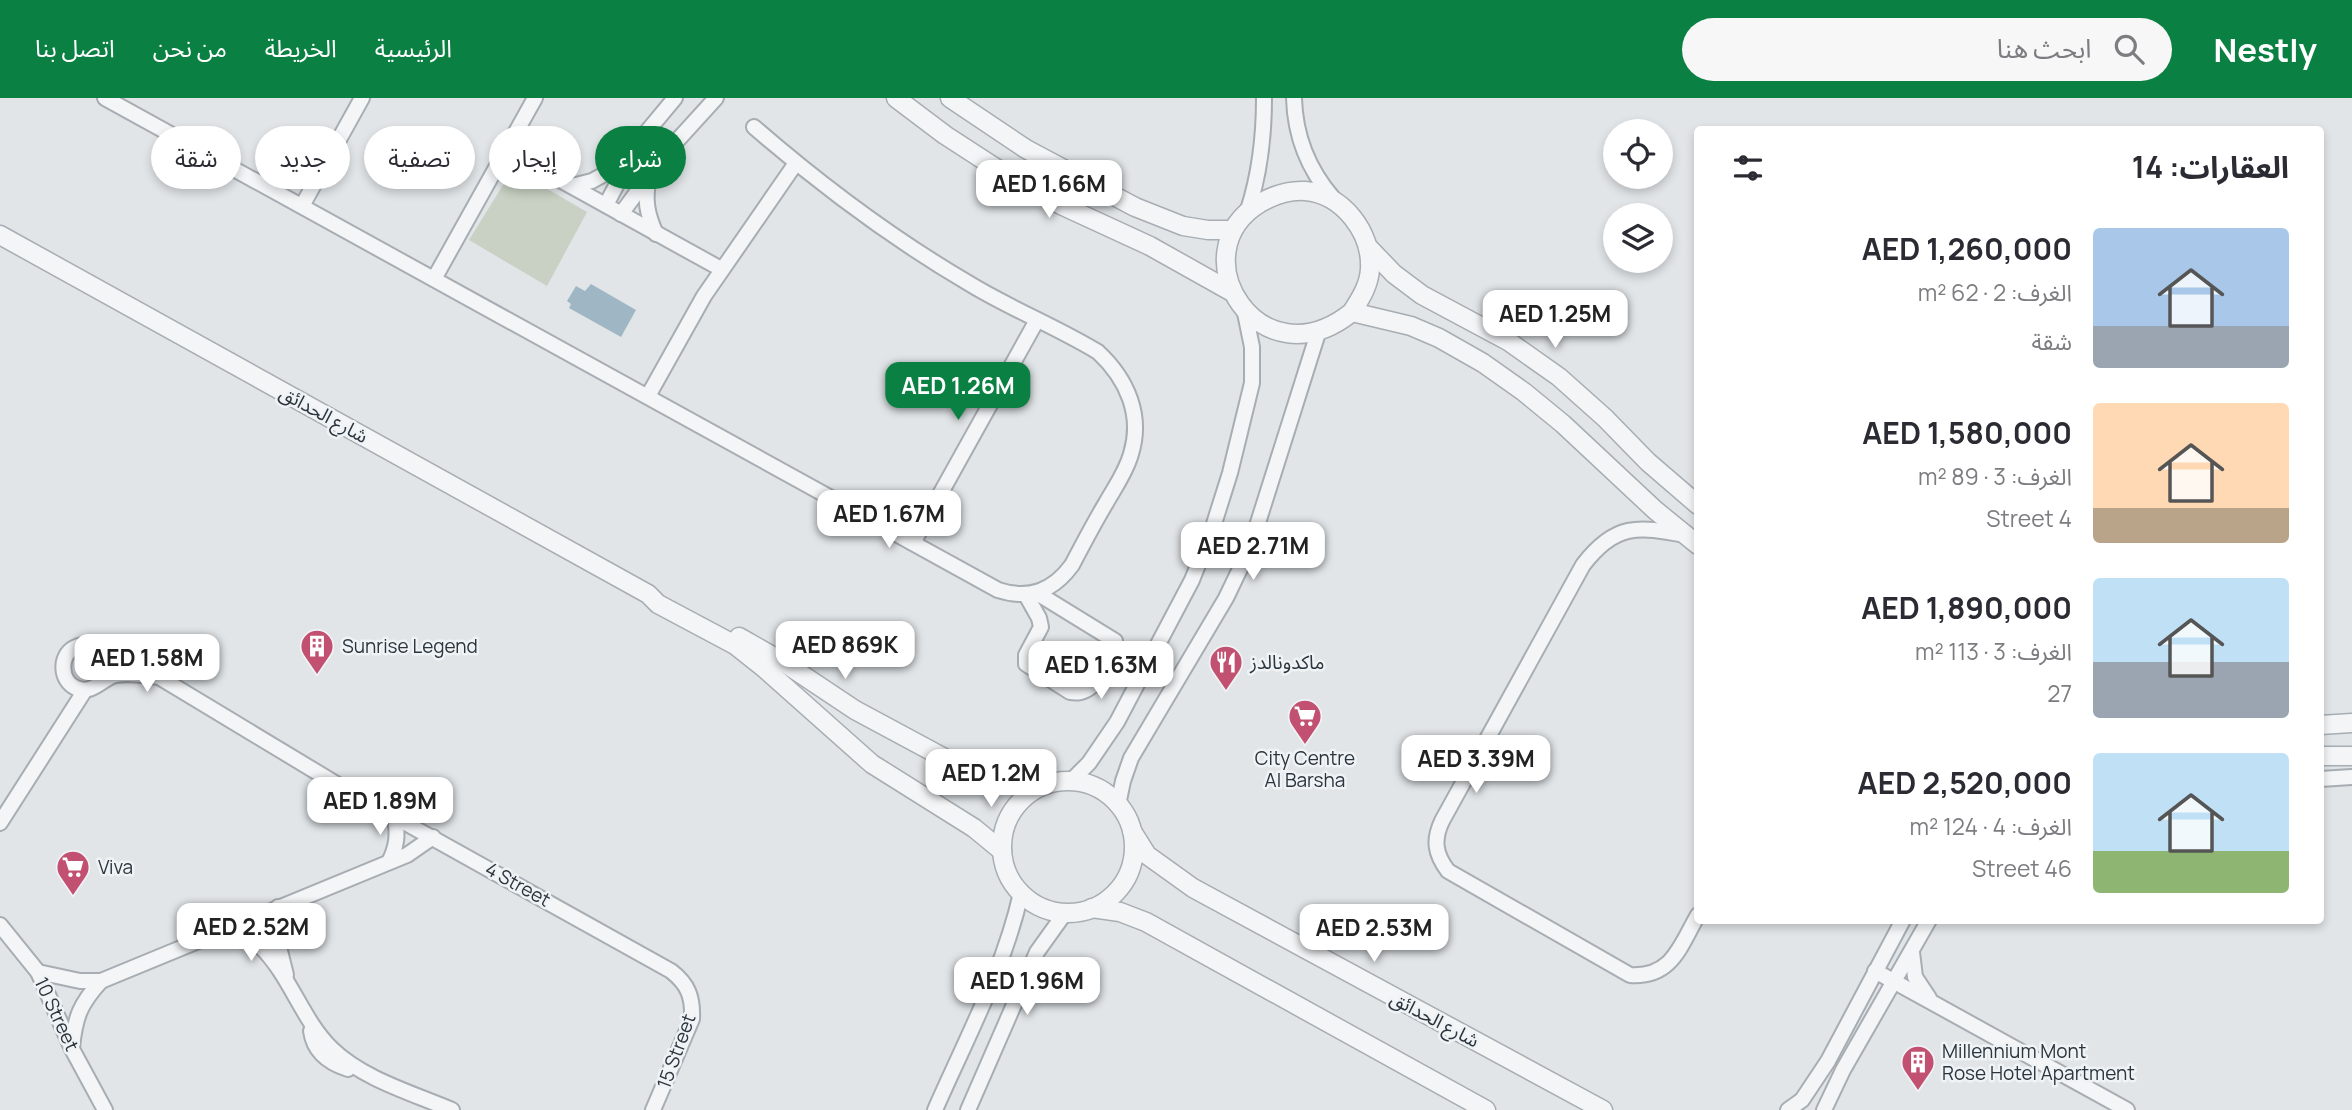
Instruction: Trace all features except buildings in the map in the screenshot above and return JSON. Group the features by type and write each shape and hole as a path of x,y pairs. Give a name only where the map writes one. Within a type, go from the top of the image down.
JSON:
{"street":[{"path":"106,98 998,590 1031,594 1115,642 1115,648 1096,682 1078,693 1070,692 1026,664 1026,655 1041,627 1031,594"},
{"path":"302,206 362,98"},
{"path":"519,126 535,98"},
{"path":"652,126 675,98"},
{"path":"686,131 716,98"},
{"path":"896,98 945,135 1002,172 1061,205 1141,242 1232,292"},
{"path":"950,98 1026,149 1136,207 1183,226 1233,230"},
{"path":"1071,781 1089,764 1117,723 1192,580 1230,473 1252,383 1252,347 1245,313 1232,292 1226,271 1227,250 1233,230 1248,210 1258,179 1263,147 1264,98"},
{"path":"1294,98 1298,138 1307,162 1320,183 1357,222 1369,248 1394,274 1422,295 1508,341 1559,377 1605,418 1648,462 1694,502"},
{"path":"754,127 852,207 910,248 972,286 1098,352 1112,365 1123,381 1131,398 1135,426 1131,455 1124,472 1072,565 1057,582 1031,594"},
{"path":"648,397 721,269 796,163"},
{"path":"434,279 489,180"},
{"path":"577,189 721,269"},
{"path":"606,205 614,189"},
{"path":"621,214 639,189"},
{"path":"647,189 648,214 656,234"},
{"path":"1248,210 1275,194 1307,191 1337,202"},
{"name":"شارع الحدائق","path":"0,235 648,594 658,604 735,645 872,764 974,828 1002,851"},
{"path":"1245,313 1266,328 1292,335 1318,333 1336,325 1352,313 1364,293 1370,271 1369,248"},
{"path":"1352,313 1411,326 1439,338 1483,363 1563,424 1691,540"},
{"path":"913,542 1037,320"},
{"path":"1118,804 1123,781 1137,747 1226,598 1250,548 1318,333"},
{"path":"1691,540 1646,528 1627,531 1610,538 1594,550 1583,565 1442,821 1436,833 1436,847 1439,860 1448,871 1630,975 1644,976 1669,964 1694,922"},
{"name":"شارع الحدائق","path":"648,594 665,597 766,652 855,710 961,767 989,778 1047,784"},
{"name":"4 Street","path":"159,677 111,677 95,688 85,690 76,688 68,681 63,672 63,662 73,648 81,645 98,646 159,677 395,817 671,971 690,991"},
{"path":"0,823 85,690"},
{"path":"2324,725 2352,723"},
{"path":"2324,757 2352,756"},
{"path":"2324,779 2352,777"},
{"path":"1071,781 1094,786 1118,804 1132,831 1133,853 1127,876 1118,890 1106,901 1092,908 1065,913 1037,905 1021,893 1006,871 1002,851 1004,829 1023,798 1047,784 1071,781"},
{"path":"389,862 396,848 398,834 395,817"},
{"name":"شارع الحدائق","path":"1132,831 1147,855 1193,888 1603,1110"},
{"path":"38,972 80,981 101,981 389,862 413,851 433,837"},
{"path":"935,1110 1000,961 1016,918 1021,893"},
{"path":"278,907 276,935 288,983"},
{"path":"1092,908 1119,912 1146,922 1486,1110"},
{"path":"968,1110 1037,952 1065,913"},
{"path":"1788,1110 1802,1100 1828,1061 1901,924"},
{"path":"1824,1110 1843,1070 1927,924"},
{"name":"10 Street","path":"0,925 38,972 72,1049 105,1110"},
{"path":"229,927 260,947 288,983 309,1019 312,1038 326,1059 344,1068 365,1072 452,1110"},
{"path":"1912,952 1915,978 1920,988 1935,1004"},
{"path":"1875,971 2127,1110"},
{"path":"72,1049 74,1023 84,1001 101,981"},
{"name":"15 Street","path":"653,1110 692,1019 690,991"}],"green space":[{"path":"501,189 547,189 587,212 547,286 469,240"}],"water":[{"path":"591,284 636,310 621,337 569,308 571,304 567,301 576,286 585,291"}],"place":[{"name":"Sunrise Legend","path":"317,676"},
{"name":"ماكدونالدز","path":"1226,692"},
{"name":"City Centre Al Barsha","path":"1305,746"},
{"name":"Viva","path":"73,897"},
{"name":"Millennium Mont Rose Hotel Apartment","path":"1918,1092"}]}
